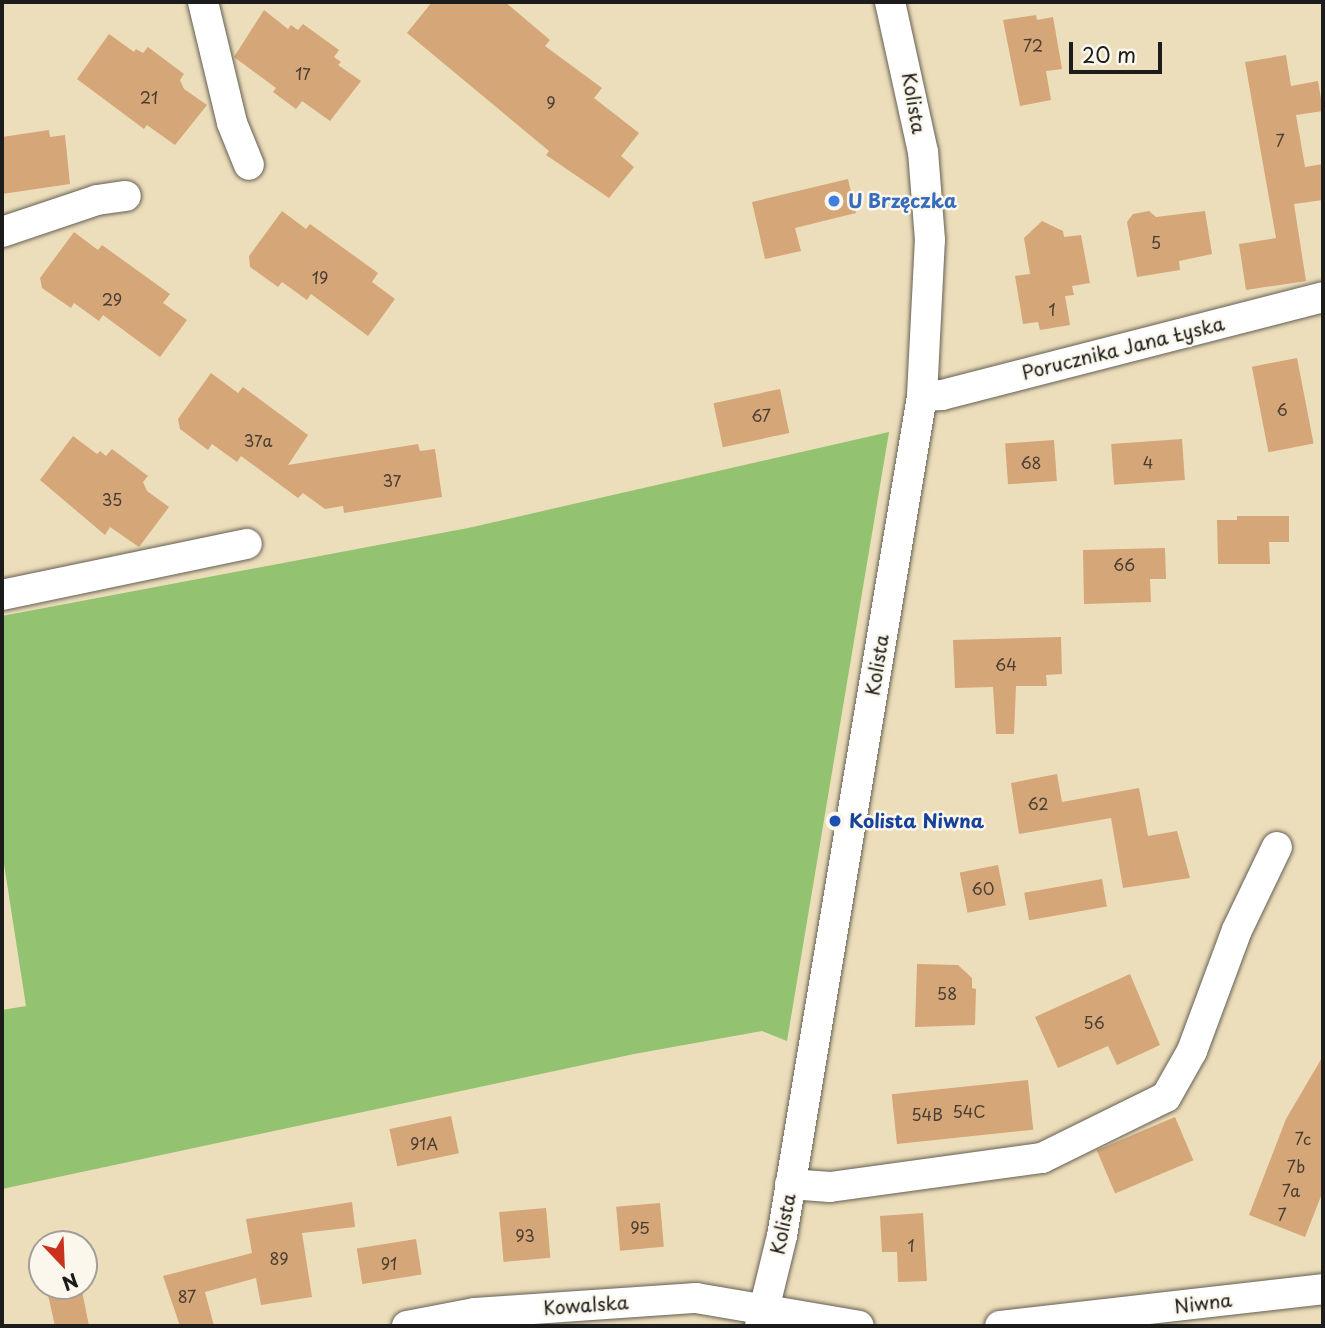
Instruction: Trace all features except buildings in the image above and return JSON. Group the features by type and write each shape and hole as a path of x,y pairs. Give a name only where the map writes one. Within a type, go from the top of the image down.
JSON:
{"street":[{"path":"203,2 232,122 249,164"},
{"name":"Kolista","path":"762,1318 790,1184 922,396 930,240 923,152 890,2"},
{"path":"2,232 97,200 126,196"},
{"name":"Porucznika Jana Łyska","path":"922,396 942,395 1323,297"},
{"path":"2,595 247,544"},
{"path":"790,1184 830,1186 1042,1158 1166,1097 1192,1051 1237,930 1277,847"},
{"name":"Niwna","path":"1000,1326 1323,1289"},
{"name":"Kowalska","path":"407,1326 475,1313 696,1298 762,1318"},
{"path":"762,1318 859,1326"}],"green space":[{"path":"889,432 787,1041 762,1031 634,1054 2,1189 2,1010 26,1006 2,851 2,616 468,528"}],"place":[{"name":"U Brzęczka","path":"834,201"},
{"name":"Kolista Niwna","path":"835,821"}]}
